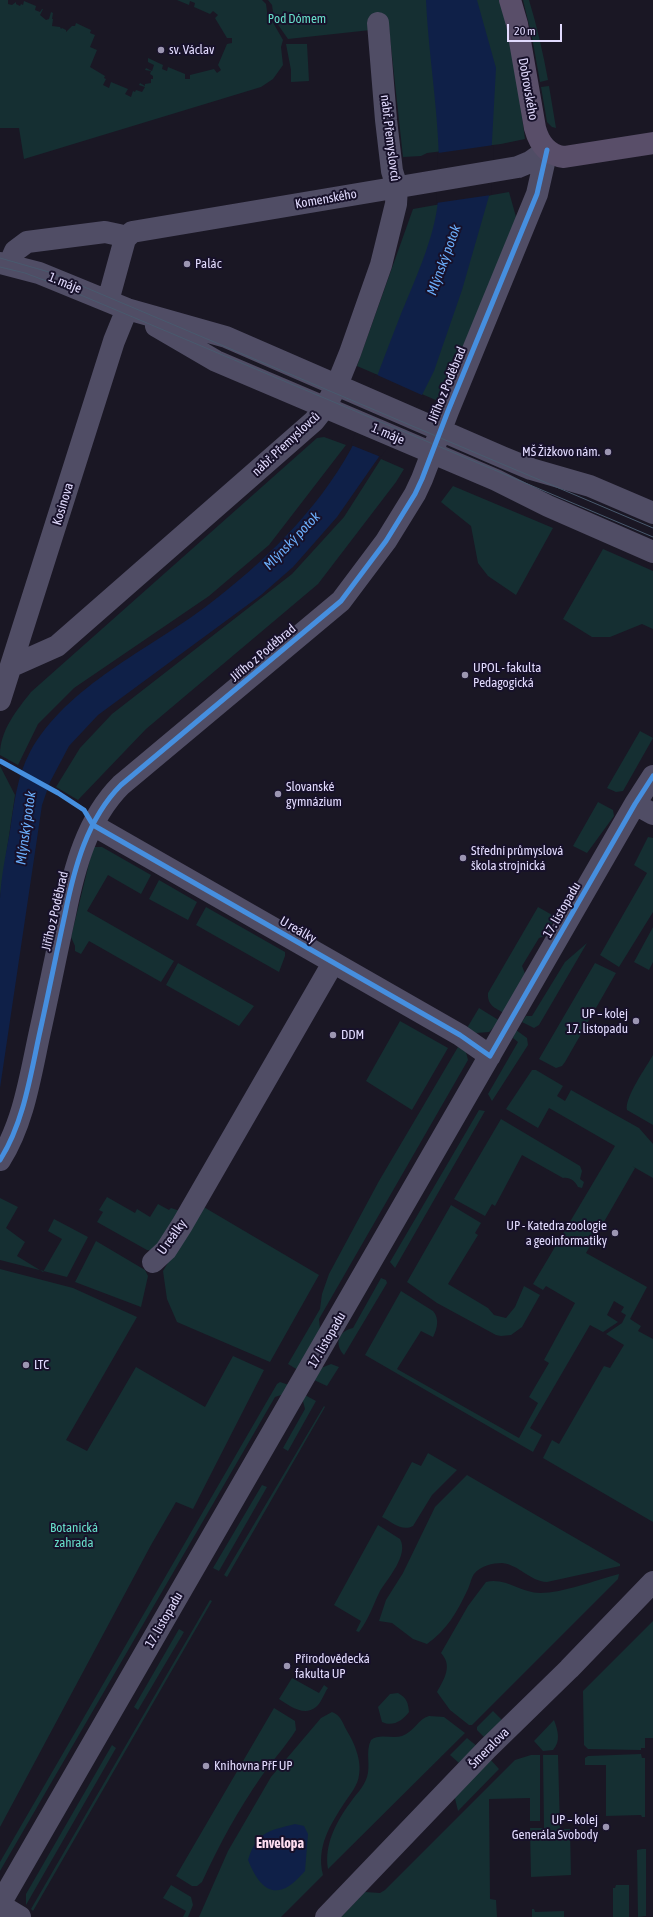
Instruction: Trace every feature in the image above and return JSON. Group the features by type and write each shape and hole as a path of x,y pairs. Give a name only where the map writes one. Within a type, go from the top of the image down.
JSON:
{"main road":[{"name":"Dobrovského","path":"510,0 517,24 535,128 538,140 547,150"},
{"path":"547,150 564,157 653,143"}],"street":[{"name":"nábř. Přemyslovců","path":"12,666 57,646 314,421 330,409 342,387 381,265 394,216 397,187 392,171 378,23"},
{"name":"Komenského","path":"125,239 128,235 135,231 518,167 530,162 547,150"},
{"name":"Jiřího z Poděbrad","path":"0,1160 22,1109 32,1072 70,887 81,853 93,825 111,795 121,785 340,601 376,555 415,494 425,450 537,194 547,150"},
{"path":"5,264 15,251 27,242 105,232 119,235 125,239"},
{"name":"Kosinova","path":"0,700 114,341 125,239"},
{"name":"1. máje","path":"5,264 39,273 117,305 226,337 531,469 590,486 653,513"},
{"name":"1. máje","path":"117,305 216,361 496,480 548,506 653,552"},
{"name":"17. listopadu","path":"0,1905 490,1056 644,809 653,776"},
{"name":"U reálky","path":"93,825 460,1035 490,1056"},
{"name":"U reálky","path":"153,1262 166,1250 182,1225 333,963"},
{"name":"Šmeralova","path":"326,1917 487,1749 569,1669 653,1582"},
{"path":"0,1905 20,1917"}],"green space":[{"path":"0,0 8,0 8,4 12,5 16,2 16,4 20,6 21,4 23,5 24,1 36,6 35,10 40,12 43,9 40,15 46,20 49,19 51,12 53,13 52,26 60,27 61,29 66,30 66,32 72,26 75,26 76,23 91,30 90,33 95,35 90,47 97,50 90,67 105,76 104,78 106,79 103,85 109,88 111,82 128,89 125,94 131,97 133,91 135,92 136,90 142,92 145,87 139,85 140,83 145,86 145,84 151,83 151,79 153,79 153,76 150,74 151,71 145,70 146,68 152,71 154,65 148,62 148,58 163,65 162,69 167,71 168,67 185,74 185,79 190,79 190,75 214,69 217,73 221,70 218,65 227,44 232,43 232,38 227,38 215,18 218,15 213,11 210,14 194,7 195,3 190,1 189,5 177,0 262,0 266,4 268,19 271,19 283,40 281,47 283,65 273,79 261,87 24,159 19,128 0,128"},
{"name":"Pod Dómem","path":"268,0 500,0 510,30 525,139 501,144 427,153 421,156 403,157 389,28 288,39 274,19 272,5"},
{"path":"523,0 529,0 540,40 548,80 540,82 532,37"},
{"path":"286,44 307,44 309,81 291,82 291,70"},
{"path":"549,86 556,128 552,127 547,122 541,87"},
{"path":"509,192 518,224 438,401 357,366 413,209"},
{"path":"324,437 346,445 269,545 209,596 74,688 38,724 18,765 0,755 6,729 15,713 31,692 317,438"},
{"path":"381,459 404,469 396,482 318,584 146,729 78,800 56,787 80,748 112,714 292,574 344,517"},
{"path":"453,486 553,528 516,595 488,576 478,563 471,526 441,502"},
{"path":"603,549 653,571 653,629 642,624 610,637 592,637 563,619"},
{"path":"640,731 653,738 623,791 616,792 607,788"},
{"path":"0,766 15,795 0,897"},
{"path":"598,802 613,810 614,816 587,853 573,846"},
{"path":"648,837 653,838 653,912 619,967 600,955 647,873 634,865"},
{"path":"93,847 102,847 151,875 141,894 108,875 87,911 174,961 161,982 89,941 81,954 75,951 75,946 71,937"},
{"path":"159,880 197,902 188,920 149,899"},
{"path":"206,907 285,952 279,972 196,925"},
{"path":"538,907 554,916 548,935 539,938 522,966 526,976 504,1013 490,1003 488,993"},
{"path":"653,927 653,962 649,970 634,962"},
{"path":"587,943 539,1025 534,1028 522,1022 526,1016 532,1016 565,962"},
{"path":"178,963 254,1006 239,1026 166,985"},
{"path":"595,963 616,973 565,1062 562,1066 556,1068 539,1059"},
{"path":"479,1008 500,1021 489,1032 476,1033 467,1028"},
{"path":"400,1021 448,1048 412,1110 366,1081"},
{"path":"516,1030 527,1038 528,1045 492,1101 488,1094 518,1042 513,1038"},
{"path":"458,1047 466,1052 468,1060 319,1319 320,1329 298,1370 288,1364 320,1309 322,1294 329,1274 379,1181"},
{"path":"653,1055 653,1125 627,1110 627,1105 632,1090"},
{"path":"532,1070 536,1070 563,1086 557,1096 565,1101 571,1090 639,1128 653,1144 653,1178 632,1166 635,1168 586,1253 647,1287 630,1319 641,1326 638,1331 653,1339 653,1522 543,1458 552,1440 559,1444 604,1366 610,1368 624,1345 606,1334 622,1323 626,1315 621,1312 624,1307 614,1301 607,1315 618,1322 603,1332 590,1325 530,1428 542,1435 533,1452 365,1355 401,1291 433,1311 437,1317 437,1324 433,1337 421,1331 397,1369 519,1438 538,1403 529,1397 549,1363 544,1360 575,1303 546,1286 543,1290 533,1284 615,1146 549,1108 538,1128 506,1109"},
{"path":"479,1110 485,1111 395,1268 390,1262"},
{"path":"501,1119 580,1166 582,1171 580,1179 584,1182 582,1188 578,1187 572,1180 563,1178 522,1155 495,1206 492,1204 485,1216 454,1199"},
{"path":"107,1197 135,1213 137,1209 150,1217 158,1204 169,1210 171,1208 183,1212 154,1251 147,1250 97,1222 103,1212 99,1210"},
{"path":"0,1198 18,1207 6,1228 25,1242 17,1256 40,1270 0,1260"},
{"path":"451,1205 481,1223 475,1233 478,1235 448,1284 488,1308 494,1315 506,1318 515,1307 524,1286 540,1295 522,1327 511,1335 496,1335 437,1303 407,1282"},
{"path":"202,1206 319,1275 270,1362 177,1322 167,1299 163,1271"},
{"path":"54,1219 88,1237 67,1277 44,1271 62,1239 48,1231"},
{"path":"96,1241 145,1270 148,1276 141,1307 75,1282"},
{"name":"Botanická zahrada","path":"0,1269 73,1288 137,1317 66,1440 87,1451 136,1367 205,1407 233,1356 264,1370 193,1509 176,1502 151,1545 0,1827"},
{"path":"381,1278 386,1280 387,1283 344,1355 339,1347 339,1338 344,1332 353,1328"},
{"path":"331,1364 339,1367 327,1386 314,1380 321,1368"},
{"path":"280,1382 289,1385 284,1394 275,1397 0,1871 0,1862 277,1384"},
{"path":"305,1395 316,1401 288,1451 283,1448 305,1409 303,1401"},
{"path":"324,1406 325,1407 227,1577 224,1575"},
{"path":"428,1453 457,1470 432,1495 413,1526 405,1528 397,1526 382,1517 412,1462 421,1466"},
{"path":"467,1475 620,1564 620,1566 547,1582 535,1579 508,1564 498,1563 483,1567 473,1576 463,1599 446,1627 427,1644 413,1639 392,1623 379,1621 386,1600 403,1573 435,1507"},
{"path":"262,1485 267,1487 219,1571 213,1568"},
{"path":"378,1525 400,1539 402,1552 400,1559 380,1591 359,1632 356,1631 361,1621 334,1605"},
{"path":"619,1574 618,1579 472,1725 469,1725 450,1710 437,1692 445,1677 447,1668 445,1658 441,1653 468,1606 486,1582 493,1581 506,1583 526,1591 540,1593 569,1589"},
{"path":"210,1600 212,1601 33,1911 31,1909"},
{"path":"653,1621 653,1738 645,1738 645,1748 641,1748 641,1750 588,1749 584,1745 583,1691"},
{"path":"179,1629 184,1632 138,1710 134,1707"},
{"path":"292,1678 319,1693 324,1685 328,1688 320,1703 316,1707 311,1710 302,1711 279,1699"},
{"path":"398,1693 406,1701 409,1712 397,1722 390,1724 382,1722 378,1707 390,1694"},
{"path":"274,1708 295,1721 296,1730 244,1802 222,1841 202,1882 197,1886 192,1886 176,1876"},
{"path":"493,1711 503,1721 486,1739 477,1730 477,1727"},
{"path":"332,1712 340,1717 352,1741 357,1752 360,1770 356,1786 334,1819 326,1837 321,1855 323,1875 281,1917 199,1917 228,1851 271,1777 321,1718"},
{"path":"429,1716 444,1717 465,1733 328,1869 328,1851 332,1834 340,1818 366,1781 368,1772 368,1749 371,1740 382,1736 402,1736 410,1732 422,1720"},
{"path":"554,1720 558,1732 556,1747 553,1750 543,1751 534,1741"},
{"path":"467,1738 478,1747 459,1763 450,1755"},
{"path":"112,1745 116,1748 26,1905 26,1894"},
{"path":"641,1754 642,1758 645,1758 645,1817 642,1817 641,1815 606,1816 606,1765 585,1765 585,1758 588,1756"},
{"path":"531,1755 540,1755 540,1821 530,1821 530,1798 489,1799 490,1899 496,1900 497,1917 341,1917 365,1892 380,1893 385,1890 515,1760"},
{"path":"543,1755 558,1755 560,1829 570,1829 571,1875 531,1877 530,1828 544,1828"},
{"path":"490,1759 499,1769 458,1811 454,1794"},
{"path":"646,1849 646,1916 638,1917 637,1850"},
{"path":"171,1885 191,1897 193,1905 188,1917 183,1917 186,1911 163,1898"},
{"path":"616,1885 629,1885 629,1917 613,1917 613,1888 615,1888"},
{"path":"532,1909 534,1909 535,1912 564,1911 564,1917 532,1917"}],"water":[{"name":"Mlýnský potok","path":"426,0 477,0 496,68 489,196 462,290 434,371 422,395 337,517 293,567 261,595 98,715 69,746 50,782 42,805 0,1088 0,899 15,800 22,771 30,752 46,728 65,707 111,670 208,605 249,572 268,554 305,515 322,494 351,449 384,358 423,261 436,215 438,200 439,150"},
{"path":"295,1824 304,1826 308,1834 305,1871 289,1886 281,1890 268,1888 258,1879 248,1860 252,1850 255,1843 265,1834 278,1828"}],"pier":[{"path":"494,145 491,195 436,203 438,153"},
{"path":"375,374 424,396 381,457 351,445"}],"tram line":[{"path":"0,258 49,272 653,528"},
{"path":"0,267 25,273 57,285 653,537"}],"cycle path":[{"path":"0,1160 15,1131 25,1100 73,880 84,845 99,813 109,798 121,785 341,601 386,541 415,494 422,479 448,411 537,194 547,150"},
{"path":"0,761 58,793 84,810 93,825 460,1035 490,1056 635,804 653,776"}],"place":[{"name":"sv. Václav","path":"161,50"},
{"name":"Palác","path":"187,264"},
{"name":"MŠ Žižkovo nám.","path":"608,452"},
{"name":"UPOL - fakulta Pedagogická","path":"465,675"},
{"name":"Slovanské gymnázium","path":"278,794"},
{"name":"Střední průmyslová škola strojnická","path":"463,858"},
{"name":"UP – kolej 17. listopadu","path":"636,1021"},
{"name":"DDM","path":"333,1035"},
{"name":"UP - Katedra zoologie a geoinformatiky","path":"615,1233"},
{"name":"LTC","path":"26,1365"},
{"name":"Přírodovědecká fakulta UP","path":"287,1666"},
{"name":"Knihovna PřF UP","path":"206,1766"},
{"name":"UP – kolej Generála Svobody","path":"606,1827"}],"district":[{"name":"Envelopa","path":"280,1844"}]}
